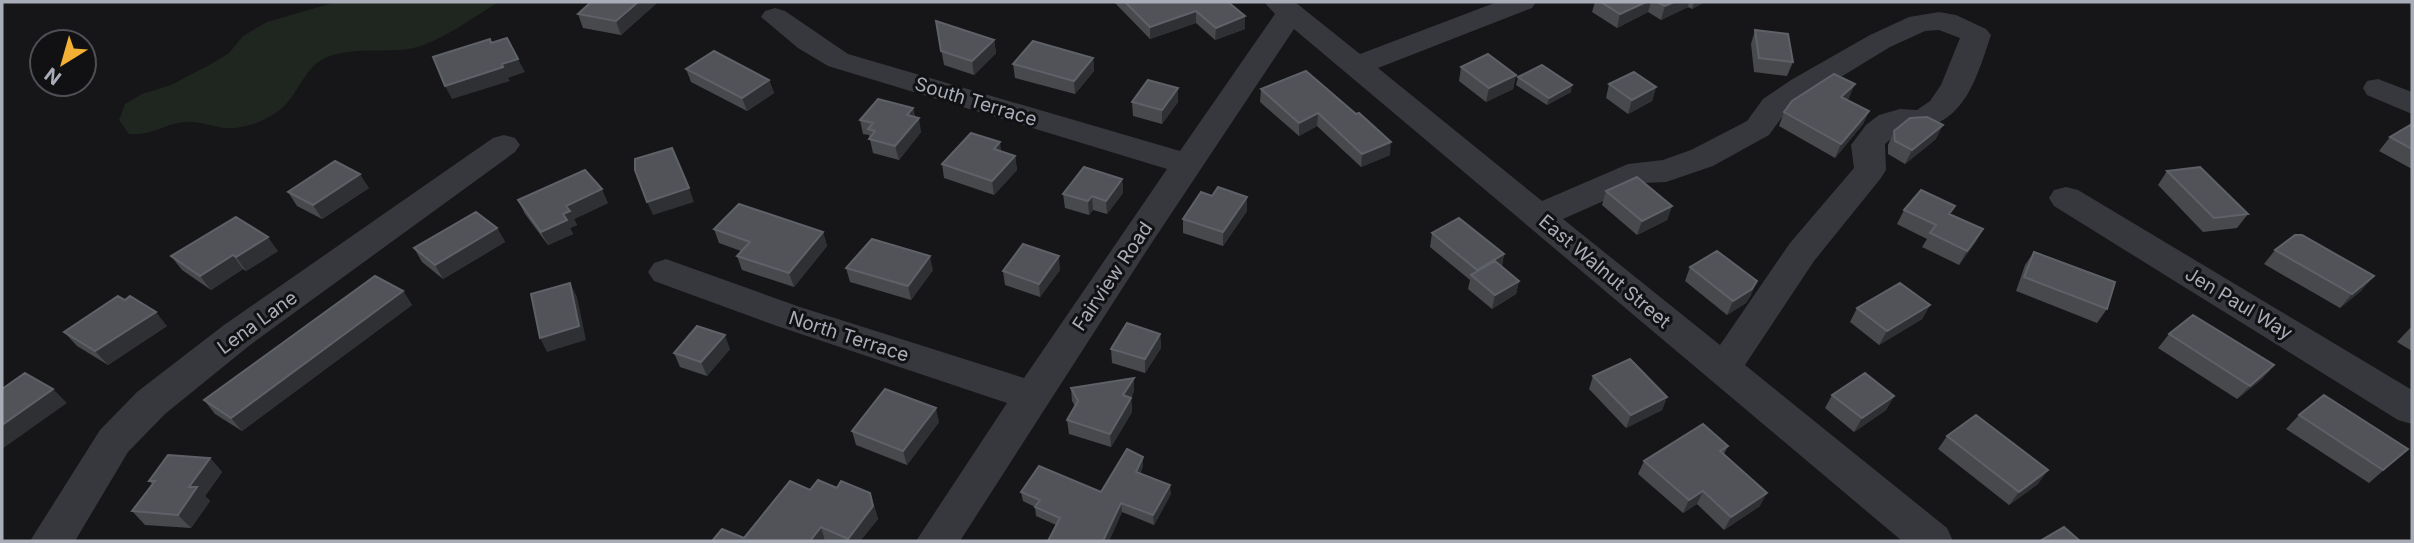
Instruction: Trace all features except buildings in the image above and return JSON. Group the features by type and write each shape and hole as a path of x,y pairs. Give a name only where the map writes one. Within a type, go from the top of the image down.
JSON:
{"street":[{"path":"1357,66 1522,2"},
{"name":"East Walnut Street","path":"1284,7 1932,541"},
{"name":"Fairview Road","path":"937,541 1187,164 1284,7"},
{"name":"South Terrace","path":"775,17 838,60 1187,164"},
{"path":"1539,216 1639,172 1667,171 1702,158 1758,128 1774,106 1802,87 1880,41 1919,23 1939,21 1956,24 1976,35 1965,69 1942,108 1922,120 1898,119 1882,127 1867,145 1870,170 1802,252 1723,369"},
{"path":"2378,88 2412,104"},
{"name":"Lena Lane","path":"51,541 75,508 114,441 150,403 237,335 505,145"},
{"name":"Jen Paul Way","path":"2066,198 2412,409"},
{"name":"North Terrace","path":"666,272 787,316 1033,396"}],"shaded area":[{"path":"336,2 499,2 443,36 419,46 344,53 323,59 316,63 282,108 254,124 223,128 186,122 145,133 129,134 119,120 125,104 142,94 171,85 213,63 229,53 243,36 267,22"}]}
